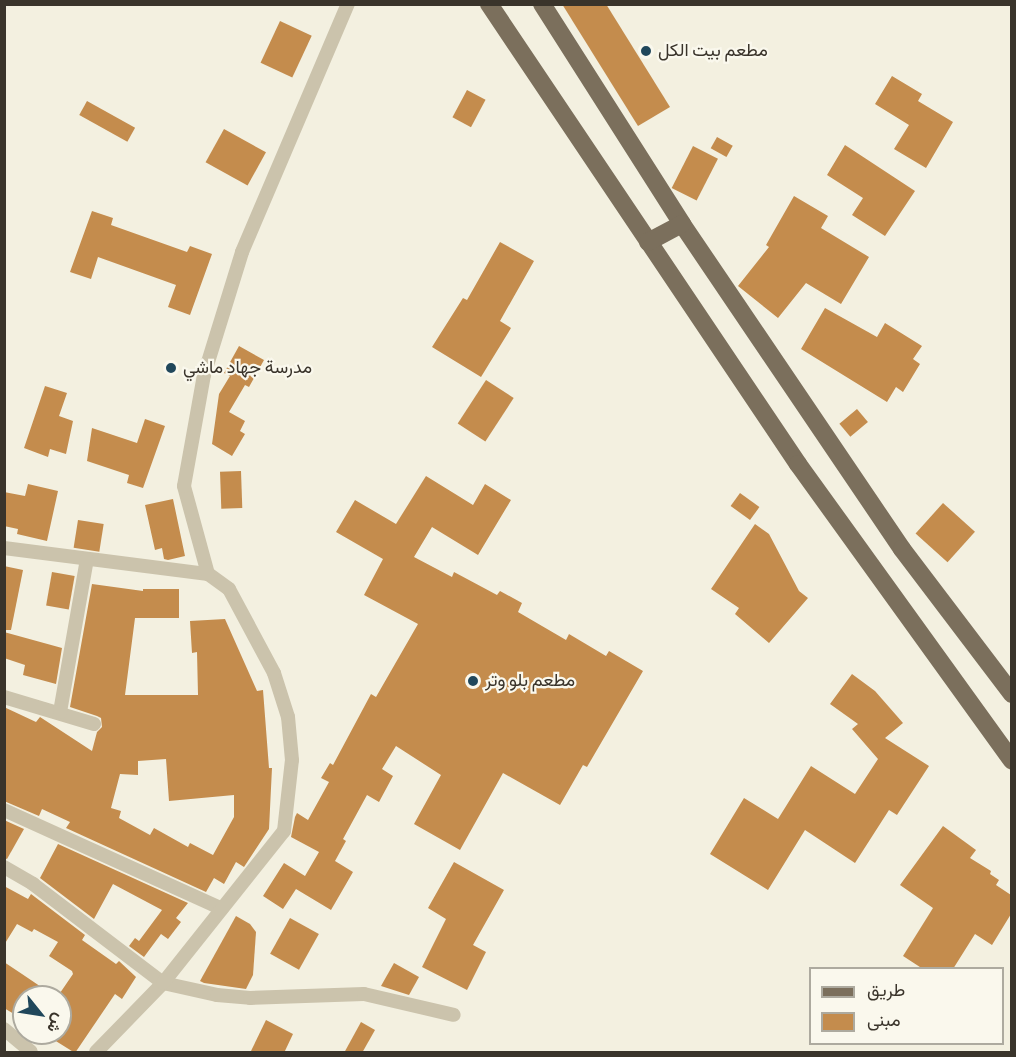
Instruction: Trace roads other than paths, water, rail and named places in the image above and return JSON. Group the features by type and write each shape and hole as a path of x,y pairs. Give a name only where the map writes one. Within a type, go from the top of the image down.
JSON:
{"main road":[{"path":"489,4 798,464 1011,761"},
{"path":"542,4 682,224 902,549 1011,694"},
{"path":"648,242 682,224"}],"street":[{"path":"208,574 184,486 204,375 242,252 348,4"},
{"path":"4,548 208,574 229,589 274,673 288,717 292,760 284,831 163,983 96,1053"},
{"path":"60,712 87,559"},
{"path":"4,697 94,724"},
{"path":"4,810 222,909"},
{"path":"4,867 33,884 163,983 250,998 364,994 454,1015"},
{"path":"4,1029 31,1053"}],"place":[{"name":"مطعم بيت الكل","path":"646,51"},
{"name":"مدرسة جهاد ماشي","path":"171,368"},
{"name":"مطعم بلو وتر","path":"473,681"}]}
